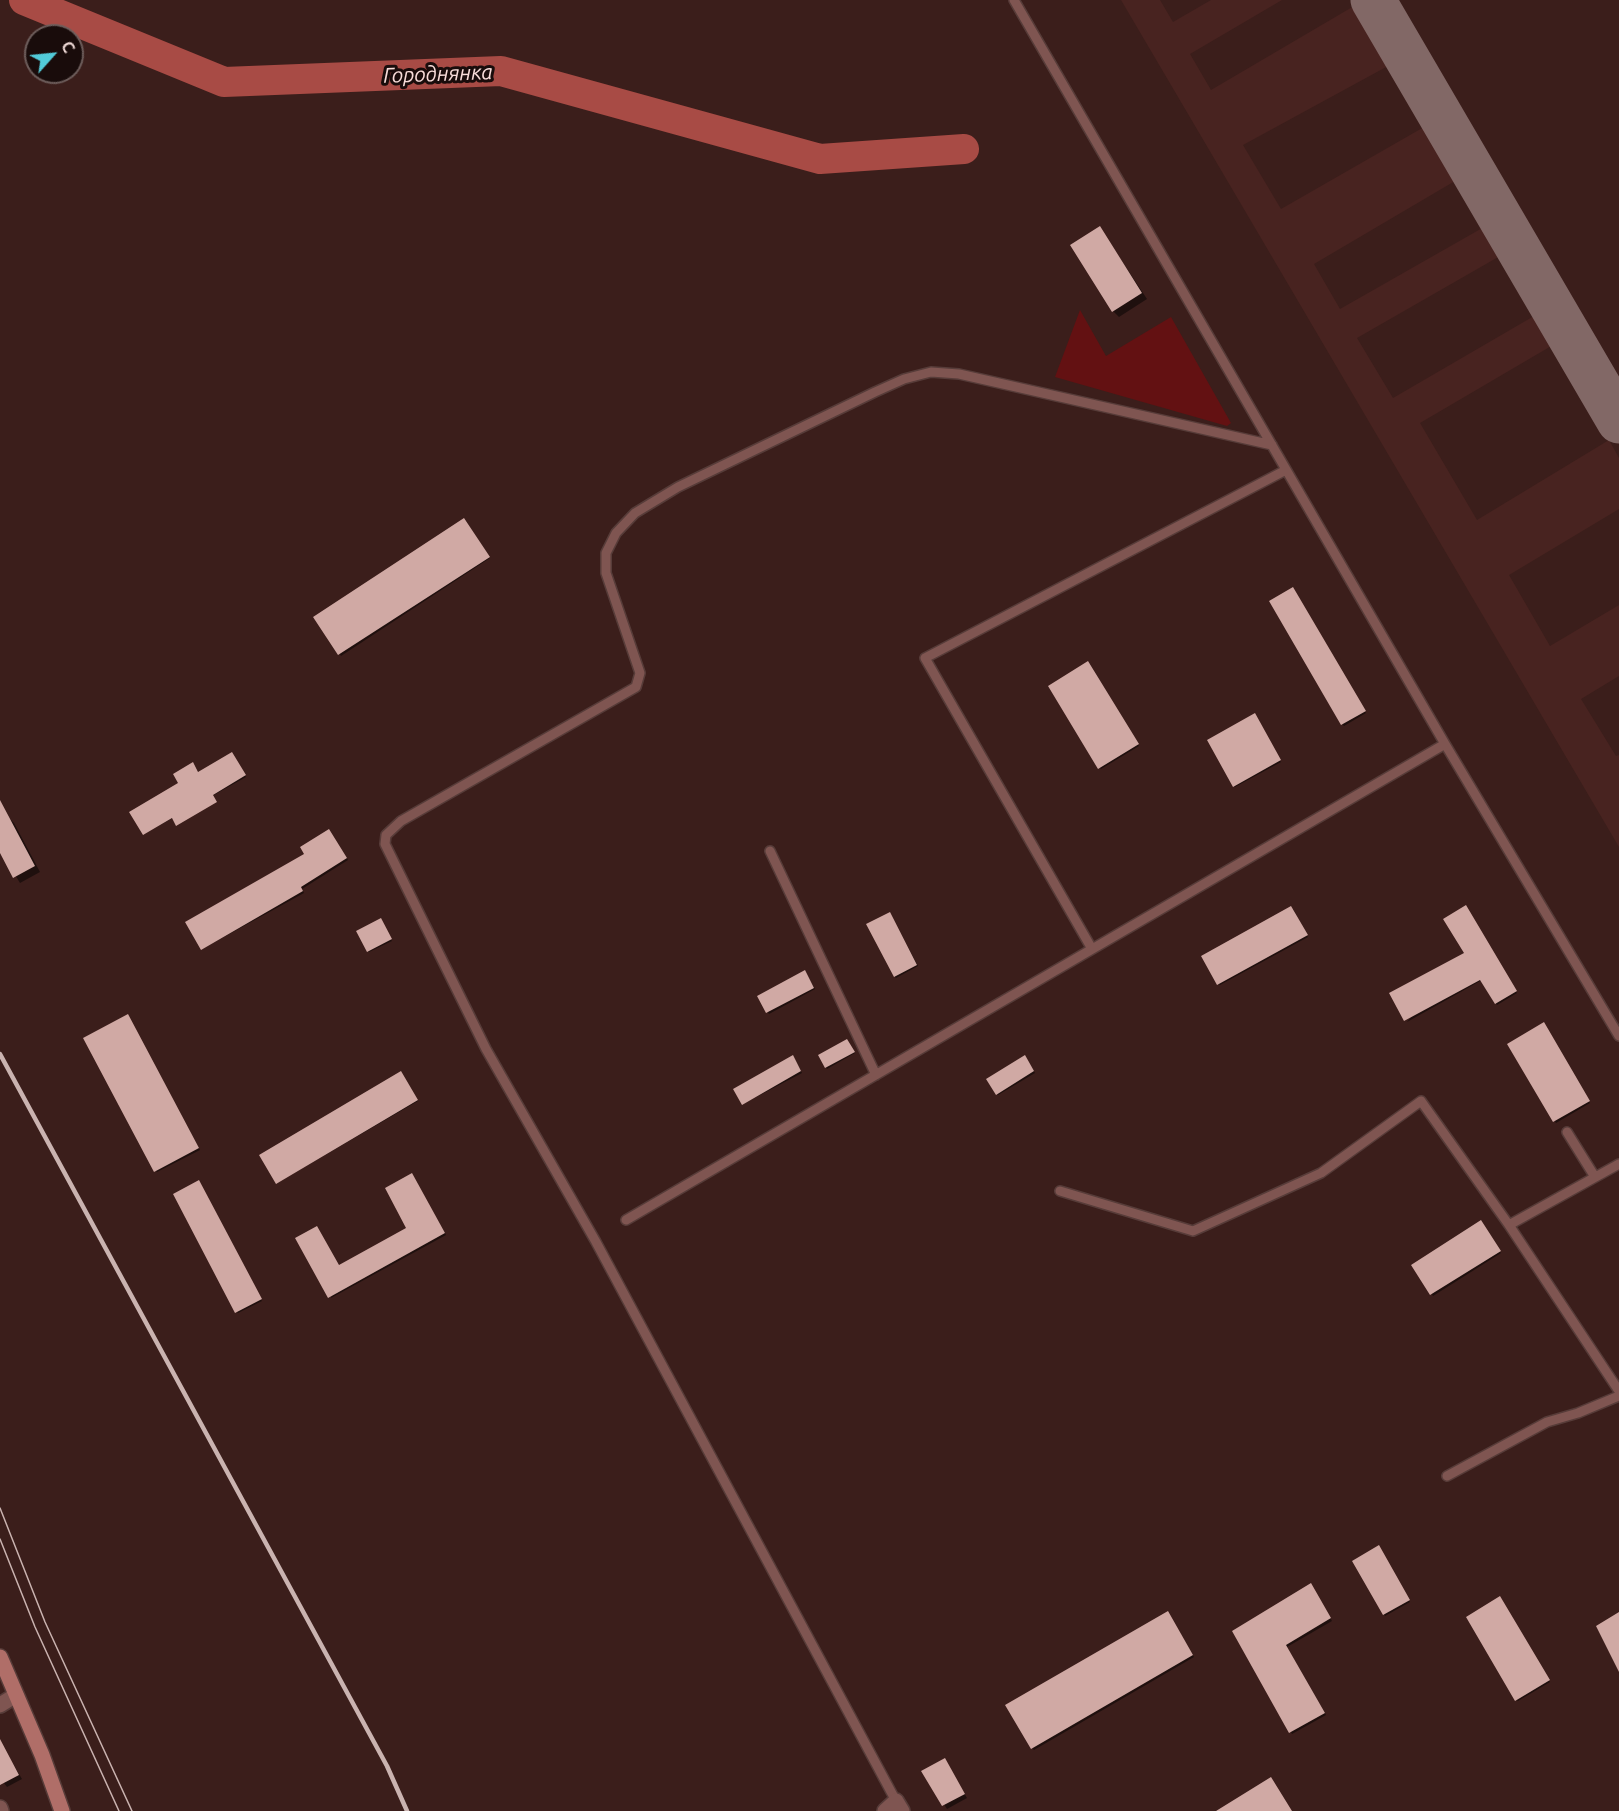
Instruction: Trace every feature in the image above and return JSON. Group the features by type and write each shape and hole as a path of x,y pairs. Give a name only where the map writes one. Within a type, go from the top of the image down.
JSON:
{"main road":[{"path":"0,1657 62,1811"}],"street":[{"path":"0,1705 16,1695"}],"lane":[{"path":"1014,0 1445,744 1619,1036"},
{"path":"895,1808 596,1242 486,1049 385,844 386,835 401,821 636,687 640,673 606,573 606,553 616,533 635,513 678,487 885,388 930,372 959,374 1272,446"},
{"path":"1092,949 926,658 1286,470"},
{"path":"626,1220 1445,744"},
{"path":"770,851 876,1075"},
{"path":"1060,1191 1193,1231 1321,1173 1421,1101 1509,1225 1619,1391"},
{"path":"1568,1132 1595,1177"},
{"path":"1509,1225 1619,1164"},
{"path":"1447,1476 1547,1422 1578,1413 1619,1396"}],"shaded area":[{"path":"1121,0 1160,0 1173,22 1211,0 1282,0 1190,54 1211,90 1354,6 1388,66 1243,145 1281,209 1424,127 1455,181 1314,264 1340,309 1484,227 1500,256 1357,338 1393,398 1534,316 1553,345 1420,423 1477,520 1609,440 1619,458 1619,509 1509,575 1550,646 1619,605 1619,676 1581,699 1616,756 1619,755 1619,847"},
{"path":"1080,310 1106,356 1171,317 1231,423 1227,426 1055,377"}],"building":[{"path":"1100,226 1142,293 1112,312 1070,245"},
{"path":"464,518 490,557 338,655 313,617"},
{"path":"1293,587 1366,711 1341,725 1269,601"},
{"path":"1088,661 1139,744 1098,769 1048,686"},
{"path":"1255,713 1281,760 1233,787 1207,740"},
{"path":"232,752 246,775 213,795 217,802 176,826 172,818 143,835 129,812 178,783 173,774 193,762 198,772"},
{"path":"0,800 35,866 13,878 0,853"},
{"path":"329,829 347,858 301,887 303,891 201,950 185,922 304,854 300,847"},
{"path":"1466,905 1517,991 1495,1004 1480,980 1404,1021 1389,993 1464,953 1443,919"},
{"path":"1291,906 1308,935 1217,985 1201,956"},
{"path":"890,912 917,965 894,977 866,924"},
{"path":"381,918 392,939 367,952 356,931"},
{"path":"805,970 814,988 766,1013 757,996"},
{"path":"128,1014 199,1148 154,1172 83,1038"},
{"path":"1544,1022 1590,1101 1553,1122 1507,1044"},
{"path":"847,1039 855,1052 825,1068 818,1055"},
{"path":"793,1055 801,1071 742,1105 733,1089"},
{"path":"1025,1055 1034,1071 996,1095 986,1079"},
{"path":"401,1071 418,1100 276,1184 259,1155"},
{"path":"412,1173 445,1233 328,1298 295,1238 317,1226 339,1265 406,1228 385,1188"},
{"path":"199,1180 262,1299 235,1313 173,1194"},
{"path":"1481,1220 1501,1251 1430,1295 1411,1265"},
{"path":"1379,1545 1410,1600 1383,1615 1352,1561"},
{"path":"1311,1583 1331,1618 1286,1645 1325,1713 1289,1733 1232,1631"},
{"path":"1500,1596 1550,1680 1515,1701 1466,1617"},
{"path":"1168,1611 1193,1655 1031,1749 1005,1705"},
{"path":"1619,1612 1619,1672 1596,1626"},
{"path":"0,1739 19,1775 0,1785"},
{"path":"945,1758 965,1794 942,1806 921,1771"},
{"path":"1271,1777 1292,1811 1216,1811"}],"waterway":[{"name":"Городнянка","path":"24,0 224,82 501,71 820,159 964,149"}],"taxiway":[{"path":"1373,0 1619,421"}],"tram line":[{"path":"0,1508 45,1622 132,1811"},
{"path":"0,1539 35,1627 119,1811"}],"railway":[{"path":"0,1054 387,1766 407,1811"}]}
